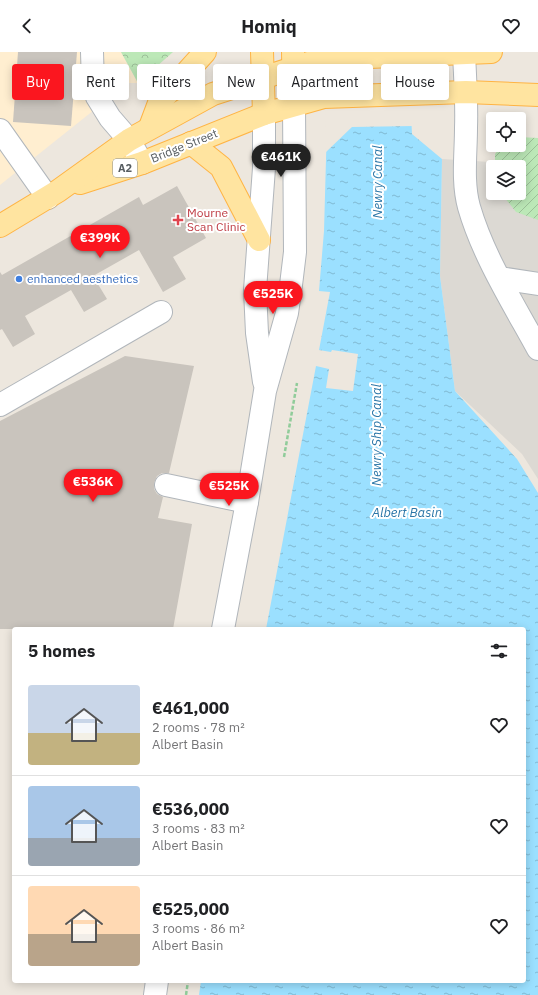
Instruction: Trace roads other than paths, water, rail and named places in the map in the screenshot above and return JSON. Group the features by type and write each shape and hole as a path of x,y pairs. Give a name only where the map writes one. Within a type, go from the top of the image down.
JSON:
{"main road":[{"path":"150,127 159,103 205,52"},
{"path":"262,52 262,64"},
{"name":"A2","path":"269,74 293,60 491,52"},
{"path":"293,60 294,104"},
{"name":"A2","path":"264,114 294,104 324,97 466,92 538,94"},
{"name":"Bridge Street","path":"0,226 53,194 129,140 150,127 213,94"},
{"path":"264,100 264,114"},
{"name":"Bridge Street","path":"53,194 142,163 264,114"},
{"path":"191,143 221,167 259,240"}],"street":[{"path":"92,52 93,84 97,97 110,118 129,140 142,163"},
{"path":"464,53 466,92 466,182 469,207 482,240 500,278 538,349"},
{"path":"223,627 247,502 265,391 287,313 291,285 295,252 294,104"},
{"path":"264,114 264,168 255,290 257,333 265,391"},
{"path":"0,130 53,194"},
{"path":"500,278 538,284"},
{"path":"0,405 161,312"},
{"path":"166,485 247,502"},
{"path":"155,995 157,983"}],"water":[{"name":"Albert Basin","path":"329,52 408,52 409,64 381,64 381,100 410,100 412,134 442,159 440,276 455,391 517,459 538,493 538,995 199,995 201,983 526,983 526,627 266,627 316,366 329,369 326,388 353,391 358,354 332,350 331,352 319,350 330,292 319,291 324,231 328,100 373,100 373,64 329,64"}],"place":[{"name":"Mourne Scan Clinic","path":"178,220"},
{"name":"enhanced aesthetics","path":"19,279"}],"water label":[{"name":"Newry Canal","path":"377,182"},
{"name":"Newry Ship Canal","path":"376,435"}]}
